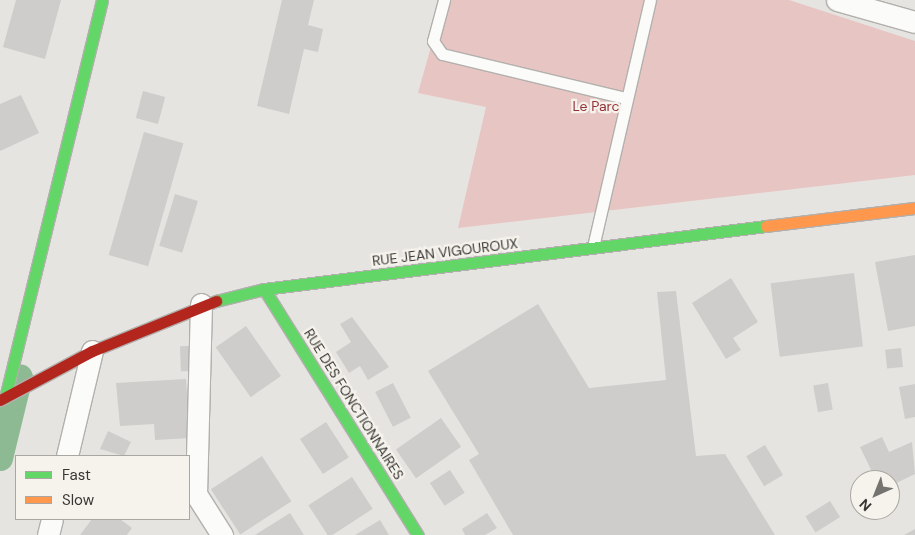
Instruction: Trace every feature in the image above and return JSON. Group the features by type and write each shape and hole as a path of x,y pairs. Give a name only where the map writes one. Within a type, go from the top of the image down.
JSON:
{"street":[{"path":"2,399 102,0"},
{"path":"837,0 915,22"},
{"name":"RUE JEAN VIGOUROUX","path":"2,399 54,374 92,351 202,304 264,289 915,208"},
{"name":"RUE DES FONCTIONNAIRES","path":"264,289 418,535"},
{"path":"202,304 196,494 222,535"},
{"path":"67,455 92,351"},
{"path":"48,535 52,520"}],"lane":[{"path":"444,0 433,41 442,54 513,74 624,98"},
{"path":"593,247 624,98 650,0"}],"green space":[{"name":"Le Parc","path":"444,0 789,0 915,41 915,175 458,228 486,107 418,93"}],"building":[{"path":"16,0 61,0 45,59 3,47"},
{"path":"282,0 314,0 308,25 323,29 318,52 304,49 289,114 257,106"},
{"path":"143,91 165,97 158,124 136,118"},
{"path":"21,95 39,133 0,151 0,104"},
{"path":"144,132 183,143 148,266 109,255"},
{"path":"175,194 198,201 182,253 159,246"},
{"path":"915,255 915,326 888,331 875,262"},
{"path":"854,273 863,346 780,357 771,283"},
{"path":"731,278 758,322 733,338 741,350 726,359 692,303"},
{"path":"676,291 696,456 725,454 775,535 513,535 469,460 479,454 428,371 538,304 589,388 666,380 657,292"},
{"path":"352,317 389,367 368,380 360,366 349,373 336,352 351,342 340,324"},
{"path":"246,326 281,376 251,397 216,347"},
{"path":"180,346 190,346 191,371 181,371"},
{"path":"901,348 903,367 887,369 885,350"},
{"path":"186,379 190,438 155,440 154,424 120,426 116,383"},
{"path":"393,383 411,418 393,427 375,392"},
{"path":"828,383 833,410 818,412 813,386"},
{"path":"915,384 915,417 905,419 899,387"},
{"path":"441,418 461,447 416,478 396,450"},
{"path":"326,422 349,457 323,474 300,439"},
{"path":"108,431 131,442 124,455 100,449"},
{"path":"882,437 889,452 912,442 915,474 900,481 900,470 871,470 860,447"},
{"path":"765,445 783,475 764,486 746,456"},
{"path":"262,456 291,501 240,535 211,489"},
{"path":"450,470 465,493 445,506 430,483"},
{"path":"352,477 373,509 332,535 328,535 308,505"},
{"path":"830,501 840,517 815,532 805,516"},
{"path":"290,513 304,535 255,535"},
{"path":"487,513 497,528 485,535 465,535 462,529"},
{"path":"91,520 121,520 132,528 127,535 80,535"},
{"path":"380,520 389,535 355,535"},
{"path":"915,529 915,535 904,535"}],"waterway":[{"path":"0,458 20,376"}],"traffic: fast":[{"path":"5,398 102,0"},
{"path":"216,301 264,289 766,226"},
{"path":"264,289 418,535"}],"traffic: slow":[{"path":"766,226 915,208"}],"traffic: jam":[{"path":"0,400 92,351 216,301"}]}
